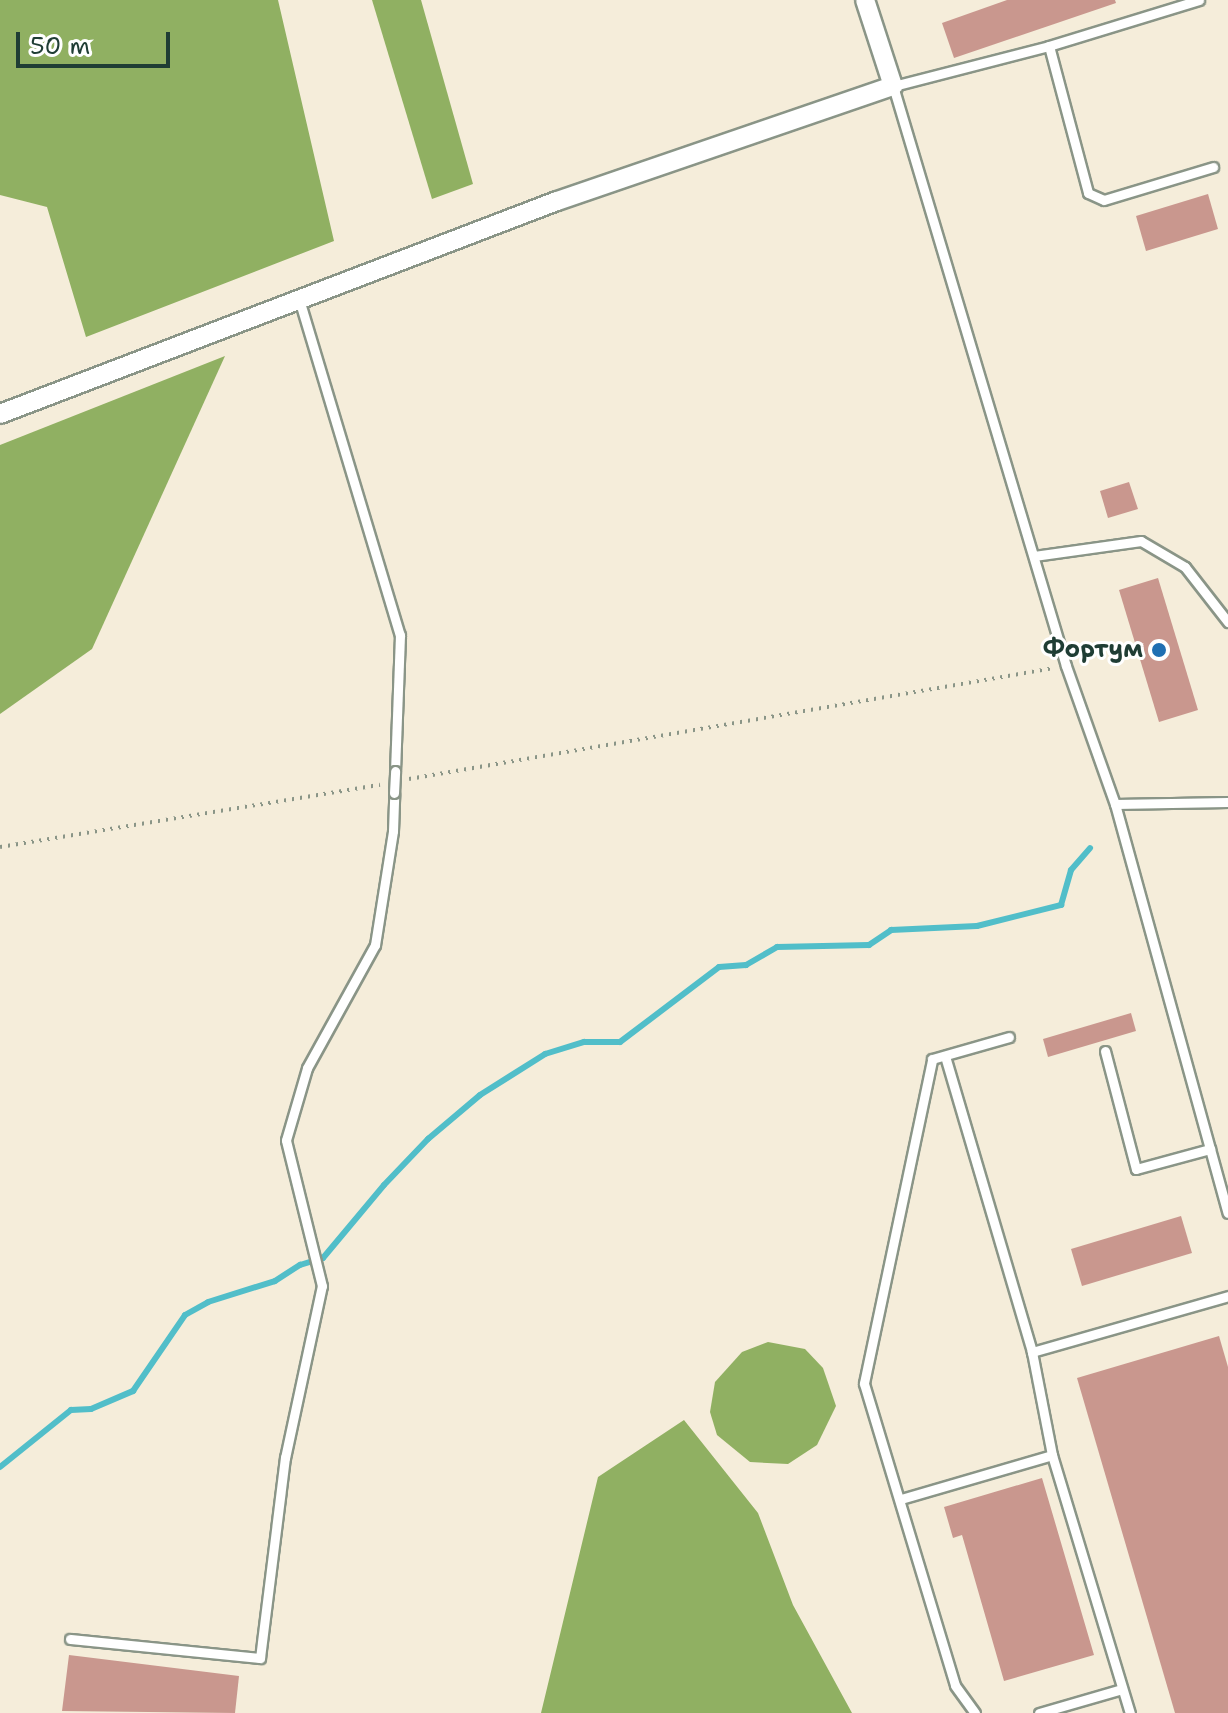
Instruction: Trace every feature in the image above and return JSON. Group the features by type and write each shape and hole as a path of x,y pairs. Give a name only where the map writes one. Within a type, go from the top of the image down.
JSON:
{"street":[{"path":"0,414 557,201 893,86 865,0"}],"lane":[{"path":"1199,0 1049,46 893,86 1066,666 1115,804 1228,1213"},
{"path":"1049,46 1088,193 1104,200 1213,167"},
{"path":"70,1639 260,1658 285,1458 322,1286 286,1140 307,1068 375,945 393,831 400,635 299,299"},
{"path":"1034,556 1141,541 1185,567 1228,622"},
{"path":"1115,804 1228,802"},
{"path":"975,1713 955,1685 864,1383 932,1059 1009,1037"},
{"path":"1105,1051 1136,1169 1210,1149"},
{"path":"945,1056 1032,1352 1052,1455 1130,1713"},
{"path":"1032,1352 1228,1296"},
{"path":"901,1499 1052,1455"},
{"path":"1039,1713 1122,1689"}],"path":[{"path":"407,780 1066,666"},
{"path":"0,847 393,788"}],"green space":[{"path":"0,0 278,0 334,241 86,337 47,207 0,195"},
{"path":"372,0 421,0 473,184 432,199"},
{"path":"225,356 92,649 0,714 0,445"},
{"path":"768,1342 805,1349 823,1368 836,1406 817,1445 788,1464 750,1462 717,1435 710,1412 715,1382 742,1352"},
{"path":"684,1420 758,1513 793,1605 852,1713 541,1713 598,1477"}],"building":[{"path":"1007,0 1115,0 1116,3 954,58 942,23"},
{"path":"1208,194 1218,229 1146,251 1136,216"},
{"path":"1129,482 1138,509 1108,518 1100,491"},
{"name":"Фортум","path":"1158,578 1198,710 1159,722 1119,590"},
{"path":"1131,1013 1136,1031 1048,1057 1043,1039"},
{"path":"1181,1216 1192,1253 1082,1286 1071,1249"},
{"path":"1219,1336 1228,1367 1228,1713 1175,1713 1077,1378"},
{"path":"1042,1478 1094,1655 1004,1681 962,1535 953,1538 944,1507"},
{"path":"69,1655 239,1676 235,1713 62,1711"}],"waterway":[{"path":"0,1467 71,1410 91,1409 133,1391 185,1315 208,1302 275,1281 300,1265 323,1258 384,1185 428,1139 480,1095 545,1054 584,1042 620,1042 719,967 746,965 777,947 869,945 891,930 977,926 1061,905 1071,870 1090,848"}],"place":[{"name":"Фортум","path":"1159,650"}]}
